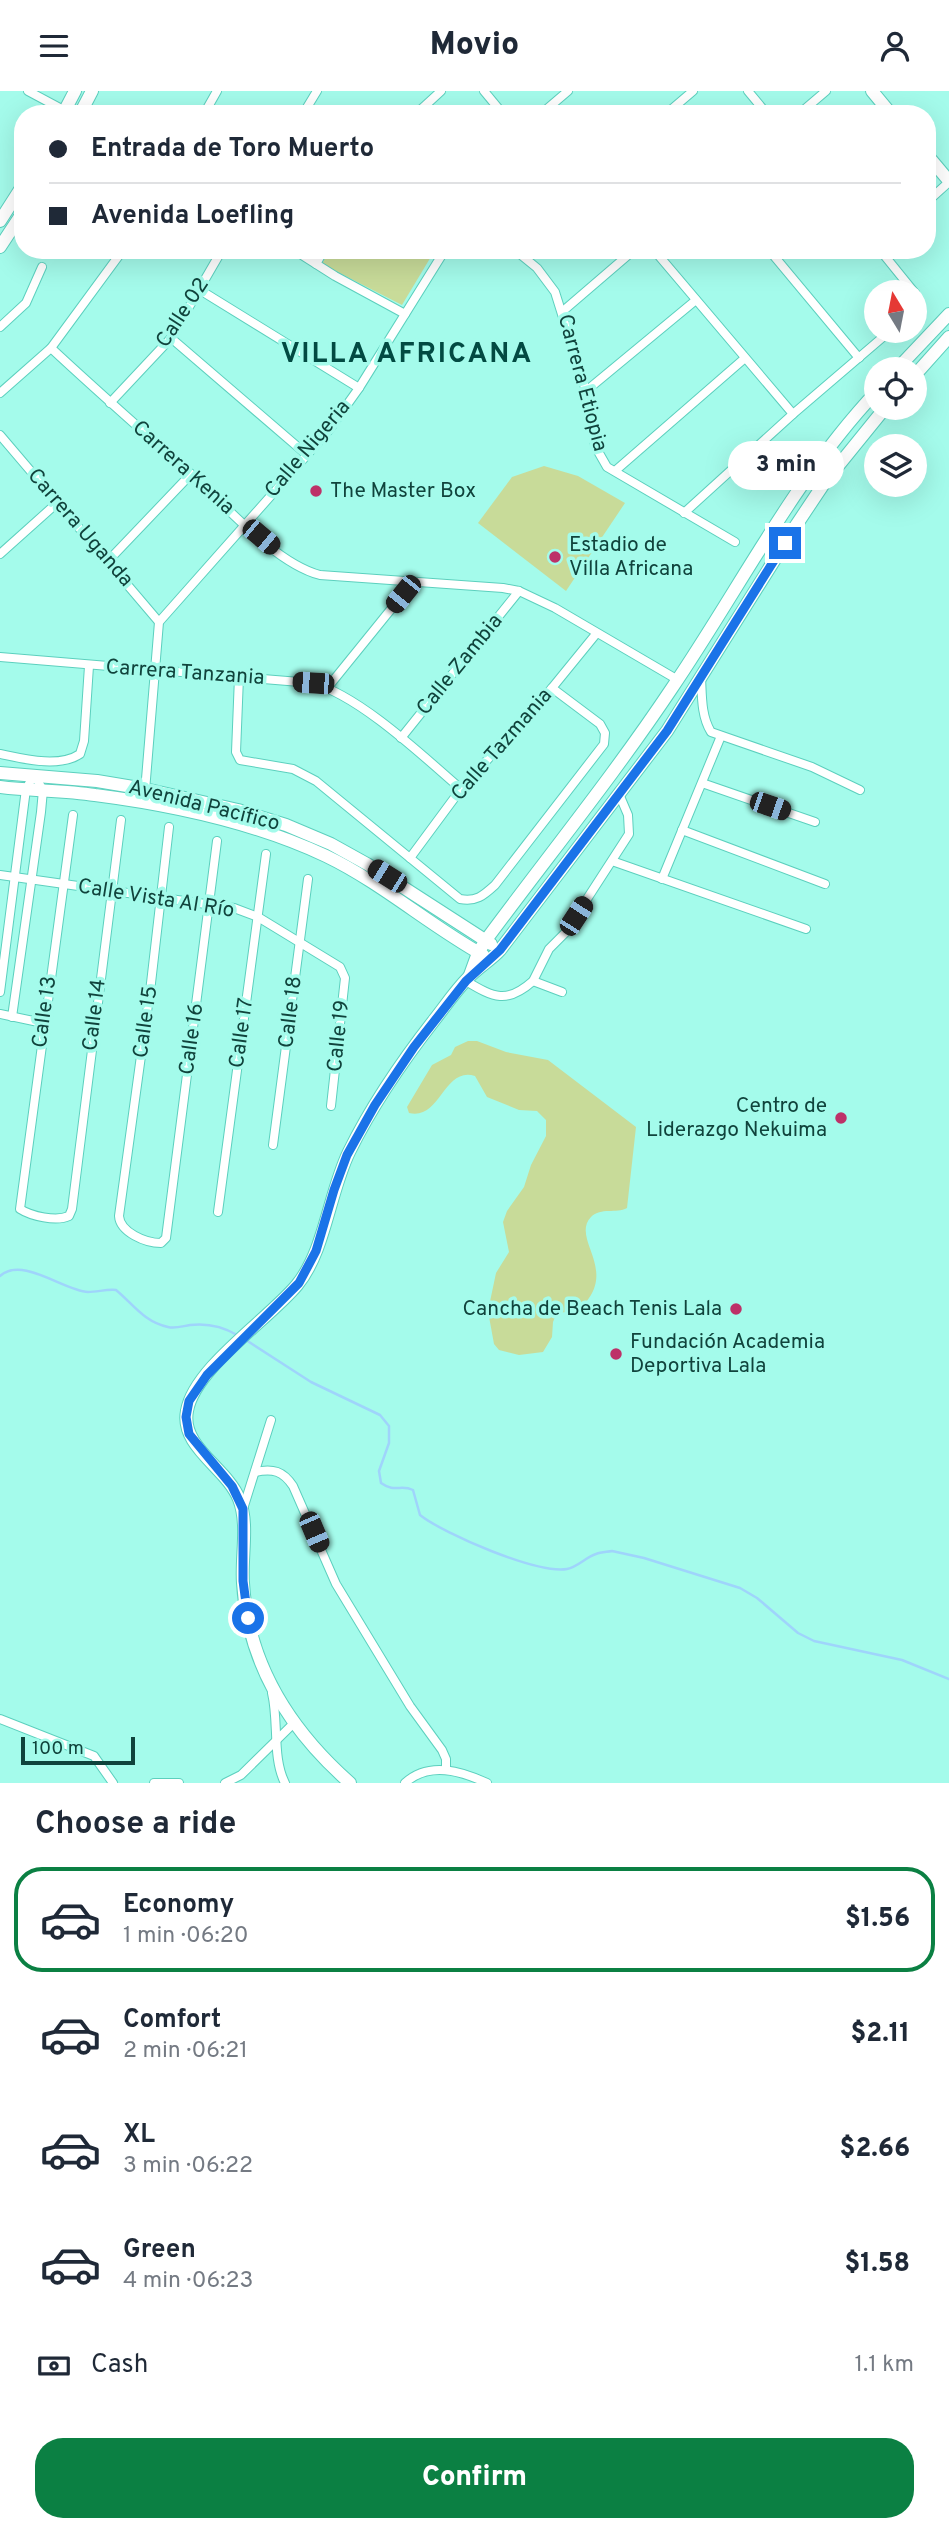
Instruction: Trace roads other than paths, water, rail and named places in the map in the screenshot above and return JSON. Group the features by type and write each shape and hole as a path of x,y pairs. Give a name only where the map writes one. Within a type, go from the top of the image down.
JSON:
{"street":[{"path":"28,91 52,105"},
{"path":"426,105 442,91"},
{"path":"484,91 496,105"},
{"path":"552,105 568,91"},
{"path":"677,105 693,91"},
{"path":"748,91 760,105"},
{"path":"810,105 826,91"},
{"path":"872,91 884,105"},
{"path":"936,167 949,182 936,194"},
{"path":"0,221 14,199"},
{"path":"0,247 14,226"},
{"path":"0,393 51,348 117,259"},
{"name":"Calle 02","path":"110,403 171,338 217,259"},
{"path":"308,259 405,314"},
{"path":"316,264 319,259"},
{"name":"Calle Nigeria","path":"159,622 329,430 359,388 439,259"},
{"name":"Carrera Etiopia","path":"526,259 537,268 555,292 563,311 586,391 595,446 607,467 734,542"},
{"path":"563,311 624,259"},
{"path":"662,259 793,414"},
{"path":"776,259 859,358"},
{"path":"887,259 902,280"},
{"path":"0,327 26,303 42,267"},
{"path":"200,290 359,388"},
{"path":"586,391 696,300"},
{"path":"908,357 949,314"},
{"path":"927,362 949,337"},
{"path":"171,338 306,454"},
{"path":"684,513 876,343"},
{"name":"Carrera Kenia","path":"51,348 292,564 320,575 519,591 555,608 678,680"},
{"path":"615,471 745,358"},
{"path":"468,978 485,940 609,777 678,680 803,481 864,404"},
{"path":"243,1509 232,1486 192,1438 186,1417 195,1389 303,1277 316,1251 334,1190 353,1144 398,1069 468,978 500,950 667,731 825,482 875,420"},
{"name":"Carrera Uganda","path":"0,435 159,622"},
{"path":"108,561 191,474"},
{"path":"0,554 57,503"},
{"path":"328,687 413,582"},
{"name":"Calle Zambia","path":"401,738 519,591"},
{"path":"144,803 159,622"},
{"name":"Calle Tazmania","path":"410,858 461,789 552,688 596,634"},
{"name":"Carrera Tanzania","path":"0,657 313,683 328,687 401,738 461,789"},
{"path":"0,754 23,759 65,761 80,754 84,741 89,666"},
{"path":"239,677 236,752 240,760 293,769 306,775 460,899 472,901 484,896 495,885 604,744 605,733 600,724 552,688"},
{"path":"701,677 707,725 711,732 812,767 860,789"},
{"path":"662,879 721,736"},
{"name":"Avenida Pacífico","path":"0,772 97,781 145,789 238,810 286,825 331,844 387,876 500,950"},
{"path":"0,992 26,789 34,775 43,790 12,1017"},
{"path":"702,783 815,822"},
{"name":"Avenida Pacífico","path":"0,787 95,795 144,803 235,823 281,838 326,856 399,899 491,960"},
{"path":"468,978 497,997 519,993 533,981 549,949 565,933 629,834 628,815 619,794"},
{"name":"Calle 13","path":"20,1209 73,815"},
{"name":"Calle 14","path":"20,1209 29,1214 63,1219 69,1216 72,1209 121,820"},
{"name":"Calle 15","path":"166,1238 161,1243 154,1243 124,1229 119,1223 119,1216 169,827"},
{"path":"682,831 825,884"},
{"name":"Calle 16","path":"166,1238 217,841"},
{"name":"Calle 17","path":"218,1212 266,854"},
{"path":"612,861 806,929"},
{"name":"Calle Vista Al Río","path":"0,876 234,908 258,917 340,967"},
{"name":"Calle 18","path":"273,1145 308,879"},
{"name":"Calle 19","path":"331,1106 345,978 340,967"},
{"path":"533,981 562,992"},
{"path":"0,1014 43,1023"},
{"path":"271,1419 243,1509 244,1592 251,1630 275,1710 279,1765 285,1783"},
{"path":"255,1472 275,1470 293,1486 336,1584 410,1706 442,1750 446,1759 446,1770"},
{"path":"265,1672 293,1724 350,1783"},
{"path":"0,1719 94,1756 113,1783"},
{"path":"225,1783 242,1775 293,1724"},
{"path":"405,1783 427,1771 446,1770 487,1783"},
{"path":"154,1783 179,1783"}],"waterway":[{"path":"0,1276 9,1271 20,1270 44,1276 78,1290 116,1290 145,1317 160,1325 173,1328 208,1325 237,1335"},
{"path":"246,1340 311,1382 380,1415 389,1426 389,1443 379,1471 381,1483 413,1490 420,1515 469,1542 514,1559 553,1569 571,1568 592,1555 612,1551 644,1558 740,1588 757,1598 798,1633 814,1641 902,1660 949,1679"}],"place":[{"name":"The Master Box","path":"316,491"},
{"name":"Estadio de Villa Africana","path":"555,557"},
{"name":"Centro de Liderazgo Nekuima","path":"841,1118"},
{"name":"Cancha de Beach Tenis Lala","path":"736,1309"},
{"name":"Fundación Academia Deportiva Lala","path":"616,1354"}],"district":[{"name":"VILLA AFRICANA","path":"407,355"}]}
